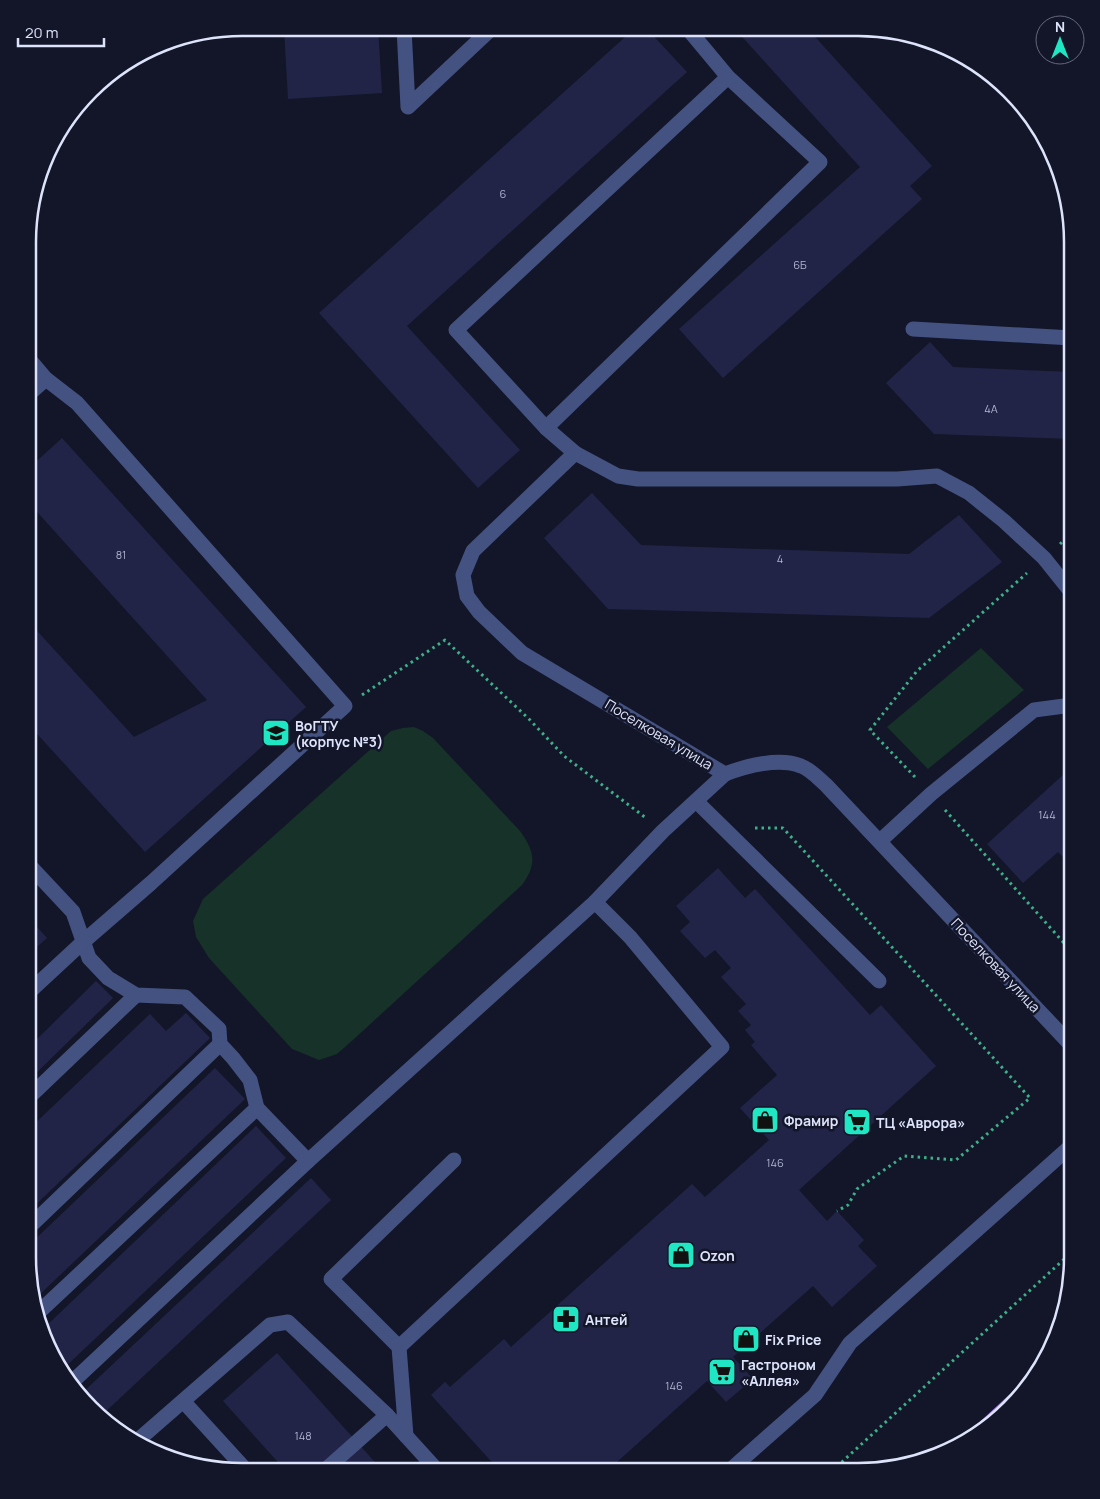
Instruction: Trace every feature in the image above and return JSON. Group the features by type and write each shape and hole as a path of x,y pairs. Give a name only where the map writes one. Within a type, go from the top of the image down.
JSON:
{"street":[{"path":"404,36 408,107 483,36"},
{"path":"546,428 820,162 728,77 694,36"},
{"path":"728,77 456,330 546,428 575,453 618,476 638,479 897,479 937,476 969,493 1004,521 1044,558 1064,583"},
{"path":"913,328 1064,337"},
{"path":"36,367 46,379 77,403 345,706 151,884 83,942 36,986"},
{"path":"36,388 46,379"},
{"name":"Поселковая улица","path":"575,453 473,551 463,575 467,596 480,612 522,652 724,774 743,767 763,763 783,762 802,766 826,785 1064,1037"},
{"path":"880,841 931,794 1034,710 1064,706"},
{"path":"76,1378 308,1161 596,902 663,831 724,774"},
{"path":"696,800 879,981"},
{"path":"36,873 73,912 88,958 108,978 136,995 185,997 219,1029 220,1044 234,1058 250,1080 257,1108 308,1161"},
{"path":"399,1347 722,1047 630,938 596,902"},
{"path":"36,1090 136,995"},
{"path":"36,1220 220,1044"},
{"path":"43,1309 257,1108"},
{"path":"738,1463 815,1395 850,1343 1064,1152"},
{"path":"406,1436 399,1347 331,1279 454,1160"},
{"path":"142,1437 270,1325 288,1322 387,1415 431,1463"},
{"path":"183,1401 239,1463"},
{"path":"333,1463 387,1415"}],"path":[{"path":"1064,540 917,671 870,730 931,794 1064,943"},
{"path":"345,706 445,640 530,719 564,756 663,831"},
{"path":"841,1463 1064,1259"}],"green space":[{"path":"981,648 1024,690 928,769 887,727"},
{"path":"414,727 433,738 520,831 529,845 532,864 527,878 522,885 337,1054 319,1060 292,1049 209,958 196,937 193,921 203,899 391,731"}],"building":[{"path":"284,36 378,36 382,93 288,99"},
{"path":"626,36 654,36 687,72 407,326 520,450 478,488 319,313"},
{"path":"741,36 814,36 932,166 910,186 922,199 723,378 679,329 860,167"},
{"path":"930,342 953,367 1064,372 1064,439 934,434 886,383"},
{"path":"62,438 306,707 145,852 36,733 36,630 134,737 207,700 36,511 36,462"},
{"path":"592,493 641,545 909,554 959,515 1002,562 929,618 608,609 544,538"},
{"path":"1064,774 1064,858 1058,852 1023,883 987,844"},
{"path":"718,868 745,898 755,889 870,1015 881,1005 936,1066 799,1190 827,1221 837,1211 864,1240 858,1246 877,1266 832,1307 813,1286 733,1357 753,1379 726,1402 707,1381 616,1463 493,1463 431,1395 445,1382 450,1387 504,1339 511,1347 692,1184 705,1197 769,1140 740,1108 777,1075 751,1045 755,1042 745,1030 751,1025 738,1011 746,1004 721,977 731,968 715,950 705,958 680,931 690,922 676,906"},
{"path":"36,926 47,938 36,948"},
{"path":"96,981 113,998 36,1073 36,1040"},
{"path":"186,1013 210,1038 36,1204 36,1122 150,1014 166,1031"},
{"path":"215,1068 245,1099 40,1295 36,1238"},
{"path":"256,1126 286,1158 67,1365 57,1348 48,1325"},
{"path":"311,1178 331,1200 106,1412 85,1390"},
{"path":"277,1353 376,1463 279,1463 223,1401"}],"place":[{"name":"ВоГТУ (корпус №3)","path":"276,733"},
{"name":"Фрамир","path":"765,1120"},
{"name":"ТЦ «Аврора»","path":"857,1122"},
{"name":"Ozon","path":"681,1255"},
{"name":"Антей","path":"566,1319"},
{"name":"Fix Price","path":"746,1339"},
{"name":"Гастроном «Аллея»","path":"722,1372"}]}
